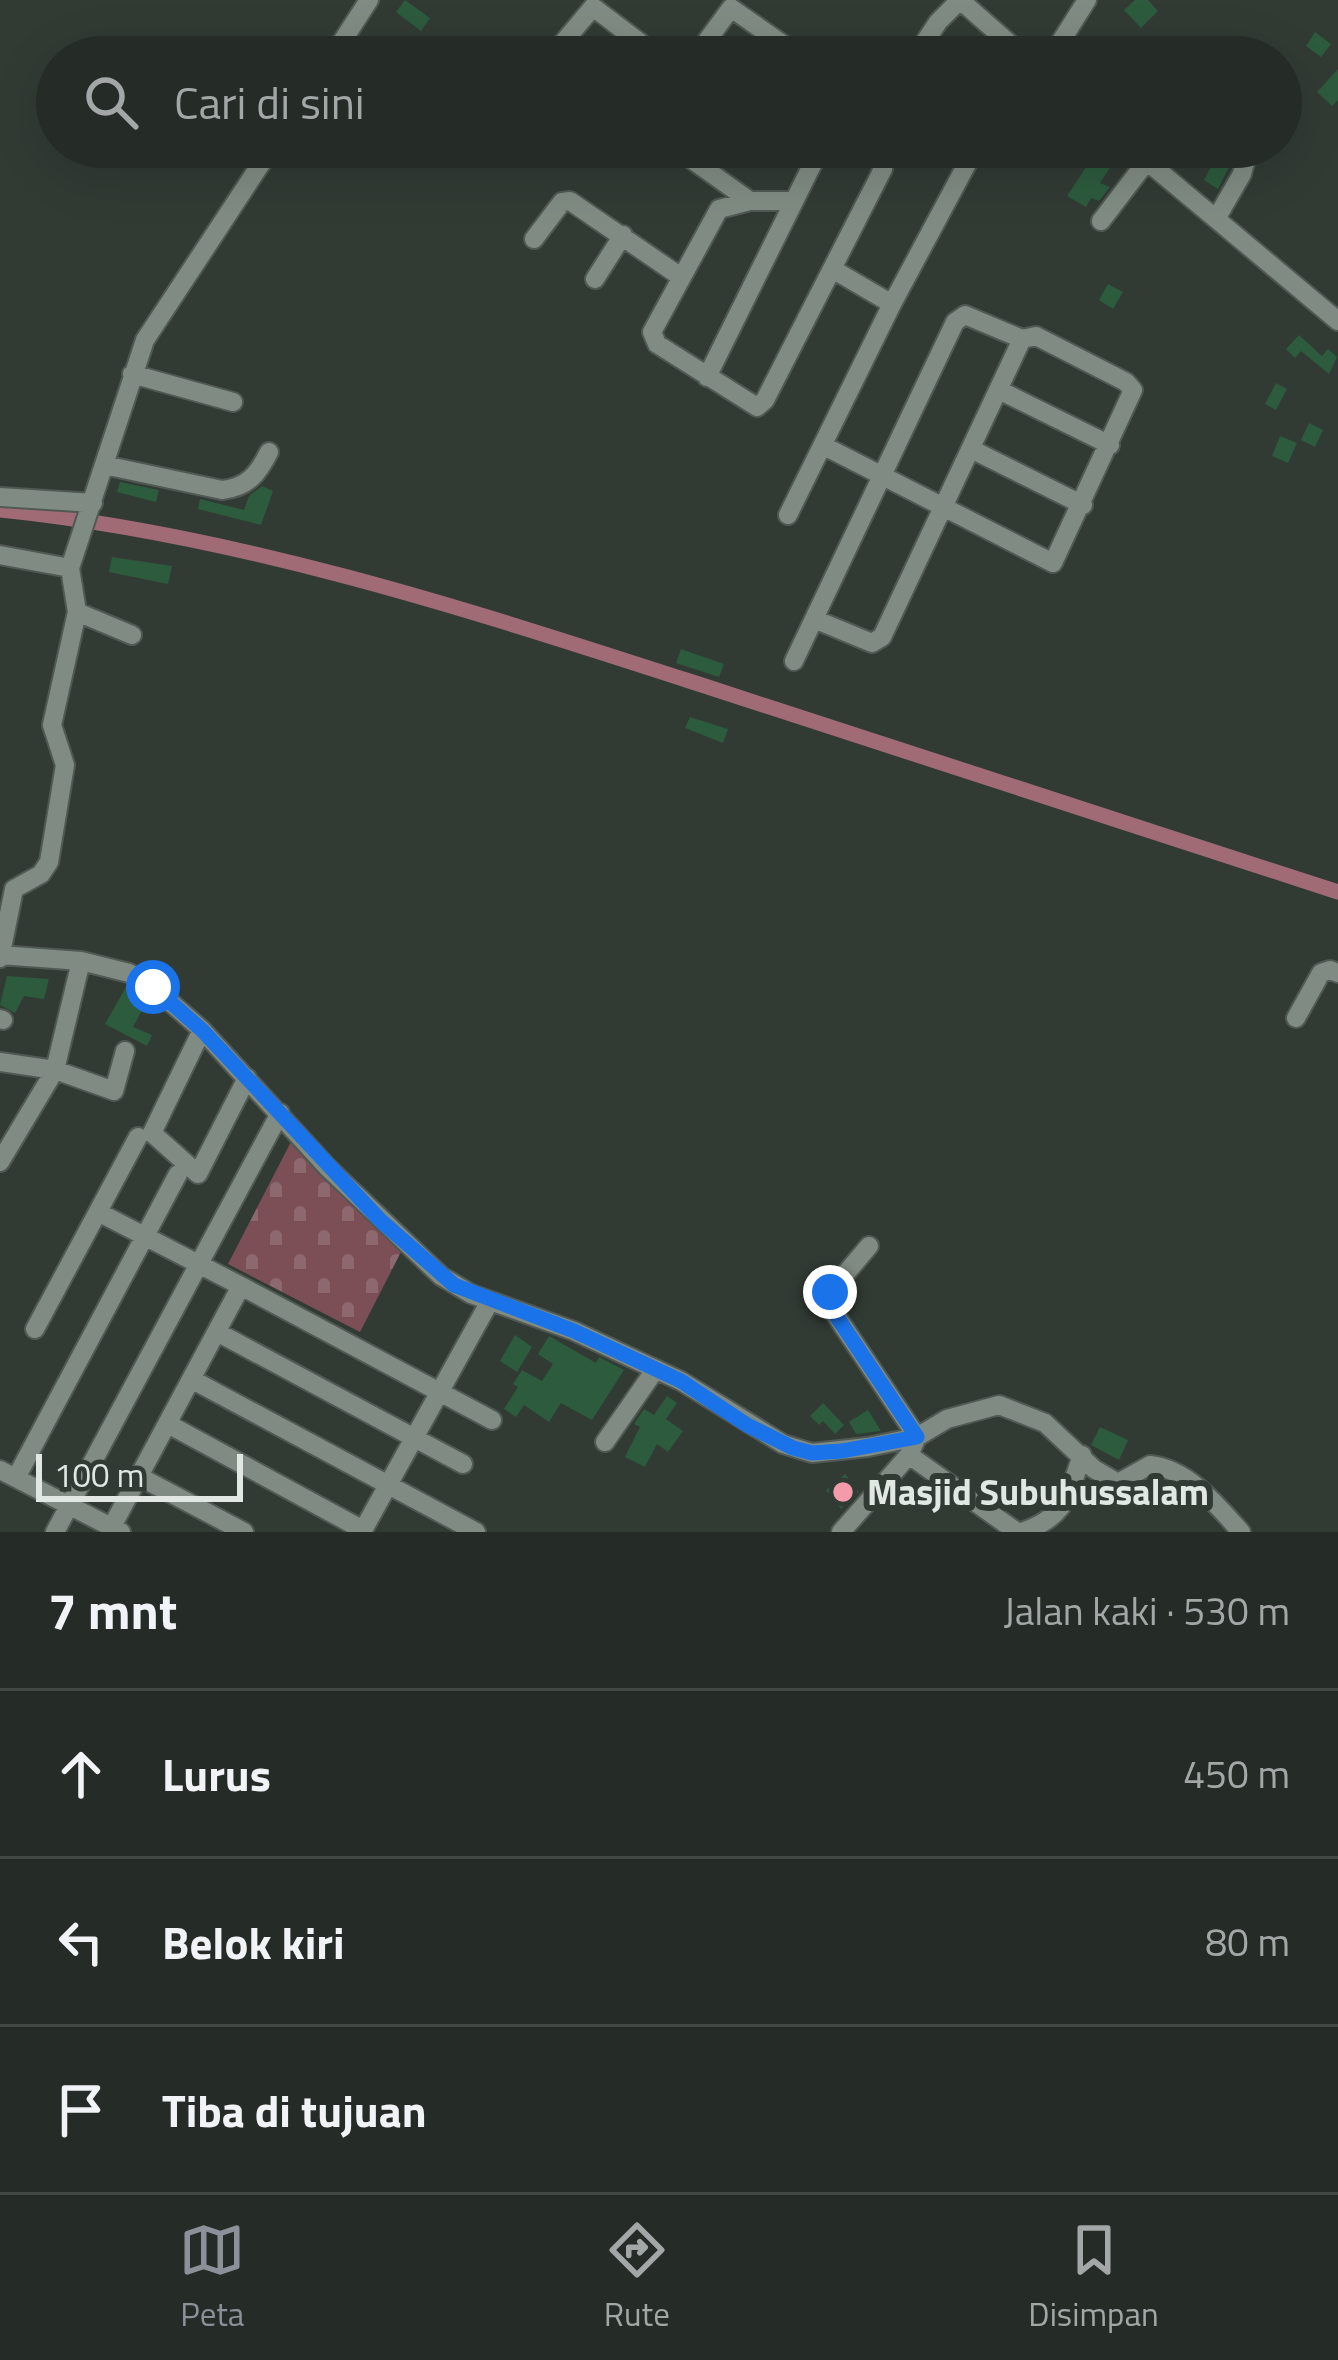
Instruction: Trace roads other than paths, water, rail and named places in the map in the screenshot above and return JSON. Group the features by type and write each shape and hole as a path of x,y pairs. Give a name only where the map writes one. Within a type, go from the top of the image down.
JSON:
{"street":[{"path":"346,36 369,0"},
{"path":"1064,36 1087,0"},
{"path":"929,36 938,22 967,2 1002,36"},
{"path":"569,36 593,7 631,36"},
{"path":"709,36 730,8 765,36"},
{"path":"258,168 145,340 132,374 72,561 77,612 52,725 64,765 49,862 40,874 14,889 0,956 81,961 134,975 170,998 327,1167 454,1285 574,1331 681,1381 747,1425 793,1448 812,1453 913,1446"},
{"path":"705,168 750,201"},
{"path":"707,377 810,168"},
{"path":"793,201 750,201 719,209 652,338 757,407 763,404 834,270 883,168"},
{"path":"788,515 965,168"},
{"path":"1101,221 1142,168"},
{"path":"1155,168 1338,321"},
{"path":"1216,218 1244,168"},
{"path":"534,239 562,202 568,201 681,277"},
{"path":"595,279 623,235"},
{"path":"834,270 892,304"},
{"path":"794,661 884,476 955,322 965,315 1022,339 1033,335 1130,384 1133,392 1051,564 942,509 884,476 824,446"},
{"path":"814,619 872,643 882,637 1022,339"},
{"path":"132,374 233,402"},
{"path":"999,390 1111,445"},
{"path":"971,449 1083,505"},
{"path":"104,465 233,489 250,481 269,452"},
{"path":"0,497 91,506"},
{"path":"0,555 72,561"},
{"path":"77,612 132,635"},
{"path":"0,1162 55,1070 81,961"},
{"path":"1296,1018 1321,973 1338,973"},
{"path":"202,1030 152,1133 198,1174 247,1078"},
{"path":"0,1061 55,1070 114,1091 125,1051"},
{"path":"55,1532 280,1113"},
{"path":"34,1329 139,1137"},
{"path":"178,1174 8,1474 114,1530 138,1476 241,1286"},
{"path":"98,1212 492,1420"},
{"path":"869,1246 828,1300 913,1446 1019,1532 1047,1522 1059,1511 1082,1455"},
{"path":"168,1424 362,1531 490,1301"},
{"path":"217,1332 463,1464"},
{"path":"605,1442 655,1370"},
{"path":"191,1379 476,1532"},
{"path":"842,1532 913,1446 946,1419 999,1405 1045,1424 1094,1469 1120,1484 1144,1467 1166,1468 1202,1490 1241,1532"},
{"path":"138,1476 244,1532"},
{"path":"426,1532 437,1511"}],"waterway":[{"path":"0,510 182,538 450,606 1338,892"}],"place":[{"name":"Masjid Subuhussalam","path":"843,1492"}]}
